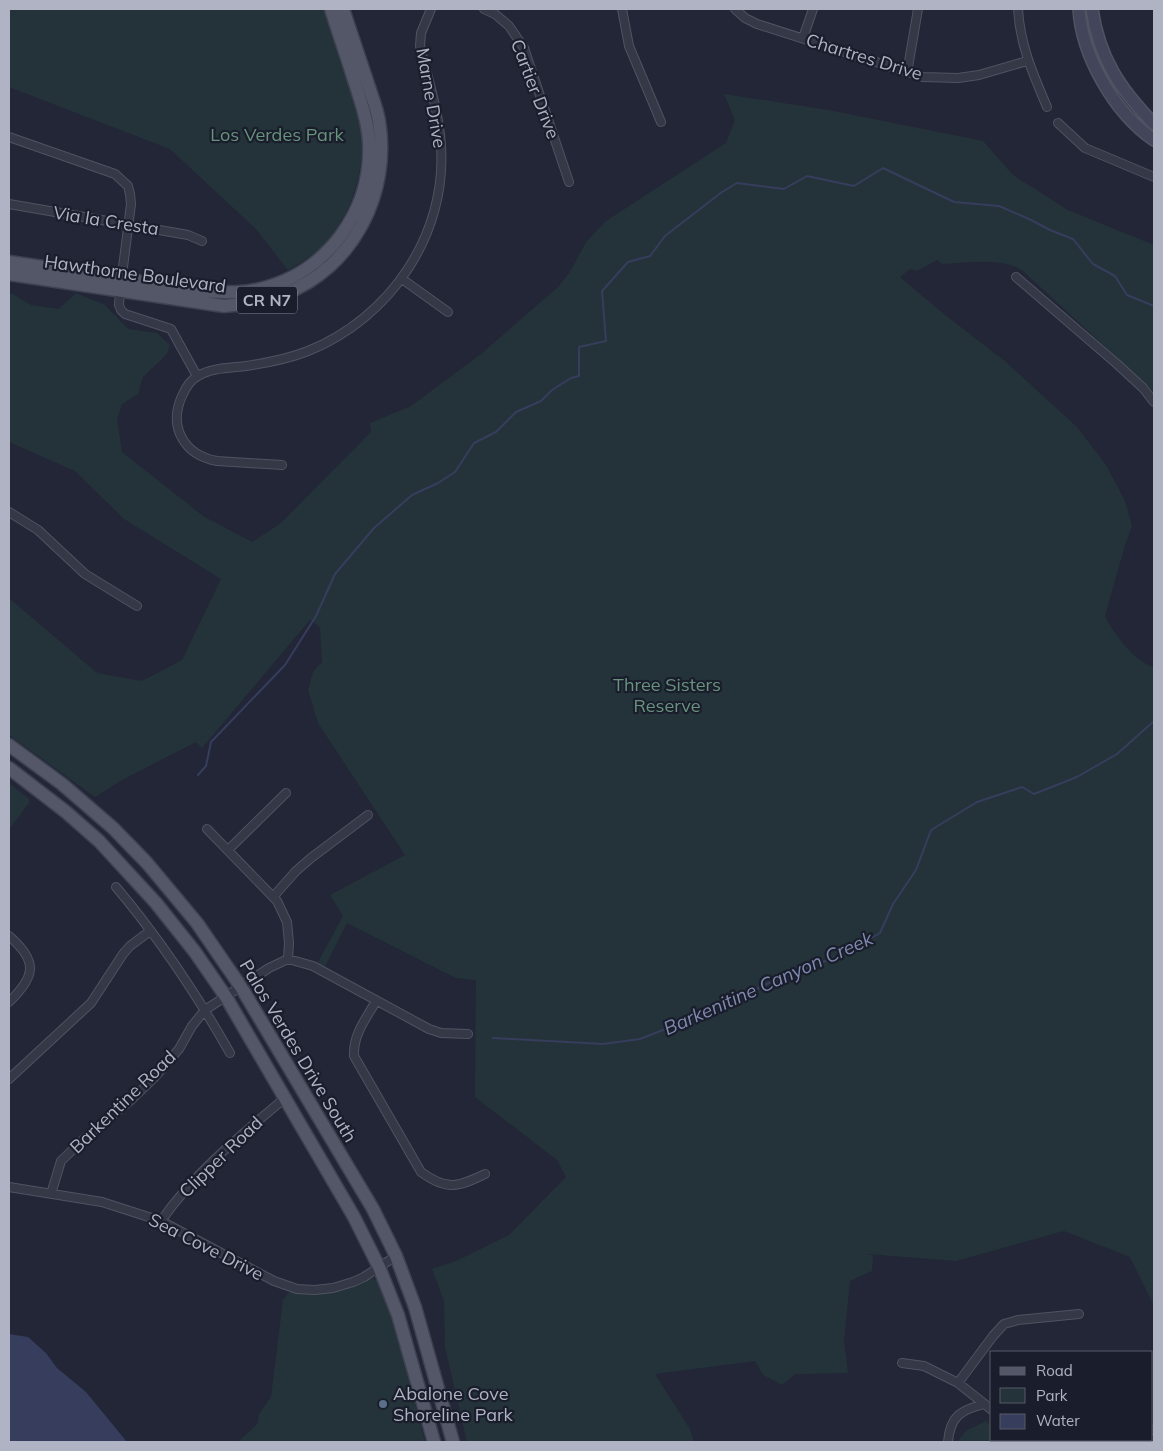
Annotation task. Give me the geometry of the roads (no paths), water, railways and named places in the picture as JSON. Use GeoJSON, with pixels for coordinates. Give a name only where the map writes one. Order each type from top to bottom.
{"type":"FeatureCollection","features":[{"type":"Feature","properties":{"kind":"main road","name":"Hawthorne Boulevard"},"geometry":{"type":"LineString","coordinates":[[9,274],[234,293],[260,290],[288,280],[322,256],[348,226],[358,207],[365,186],[369,144],[361,102],[330,9]]}},
{"type":"Feature","properties":{"kind":"main road","name":"Hawthorne Boulevard"},"geometry":{"type":"LineString","coordinates":[[9,262],[224,306],[257,302],[285,294],[311,280],[335,262],[352,242],[367,217],[375,193],[380,165],[379,121],[343,9]]}},
{"type":"Feature","properties":{"kind":"main road"},"geometry":{"type":"LineString","coordinates":[[1079,9],[1083,34],[1100,76],[1112,97],[1130,118],[1154,140]]}},
{"type":"Feature","properties":{"kind":"main road"},"geometry":{"type":"LineString","coordinates":[[1092,9],[1102,52],[1110,67],[1122,88],[1154,124]]}},
{"type":"Feature","properties":{"kind":"main road"},"geometry":{"type":"LineString","coordinates":[[368,159],[372,160],[375,165],[370,196],[372,203]]}},
{"type":"Feature","properties":{"kind":"main road","name":"Palos Verdes Drive South"},"geometry":{"type":"LineString","coordinates":[[9,746],[34,762],[94,811],[154,871],[197,923],[241,987],[373,1209],[396,1256],[415,1307],[453,1442]]}},
{"type":"Feature","properties":{"kind":"main road","name":"Palos Verdes Drive South"},"geometry":{"type":"LineString","coordinates":[[9,768],[66,812],[129,873],[195,952],[226,997],[354,1217],[379,1267],[398,1315],[434,1442]]}},
{"type":"Feature","properties":{"kind":"main road"},"geometry":{"type":"LineString","coordinates":[[44,795],[49,790],[58,787],[94,811]]}},
{"type":"Feature","properties":{"kind":"street","name":"Marne Drive"},"geometry":{"type":"LineString","coordinates":[[197,376],[210,371],[260,364],[308,351],[340,334],[368,314],[402,279],[416,257],[427,233],[433,215],[442,166],[438,122],[420,46],[421,33],[431,9]]}},
{"type":"Feature","properties":{"kind":"street","name":"Cartier Drive"},"geometry":{"type":"LineString","coordinates":[[484,9],[495,14],[509,26],[524,48],[568,182]]}},
{"type":"Feature","properties":{"kind":"street"},"geometry":{"type":"LineString","coordinates":[[622,9],[630,46],[661,122]]}},
{"type":"Feature","properties":{"kind":"street","name":"Chartres Drive"},"geometry":{"type":"LineString","coordinates":[[735,9],[745,18],[757,24],[907,73],[935,78],[958,78],[979,75],[1027,62]]}},
{"type":"Feature","properties":{"kind":"street"},"geometry":{"type":"LineString","coordinates":[[803,38],[814,9]]}},
{"type":"Feature","properties":{"kind":"street"},"geometry":{"type":"LineString","coordinates":[[907,73],[918,9]]}},
{"type":"Feature","properties":{"kind":"street"},"geometry":{"type":"LineString","coordinates":[[1018,9],[1019,25],[1027,62],[1047,107]]}},
{"type":"Feature","properties":{"kind":"street"},"geometry":{"type":"LineString","coordinates":[[1058,123],[1085,148],[1154,177]]}},
{"type":"Feature","properties":{"kind":"street"},"geometry":{"type":"LineString","coordinates":[[9,137],[115,174],[128,186],[131,204],[120,284],[119,306],[125,314],[171,329],[197,376],[184,392],[176,416],[177,427],[187,446],[207,459],[282,465]]}},
{"type":"Feature","properties":{"kind":"street","name":"Via la Cresta"},"geometry":{"type":"LineString","coordinates":[[9,204],[188,235],[202,241]]}},
{"type":"Feature","properties":{"kind":"street"},"geometry":{"type":"LineString","coordinates":[[1016,277],[1103,351],[1143,388],[1154,402]]}},
{"type":"Feature","properties":{"kind":"street"},"geometry":{"type":"LineString","coordinates":[[402,279],[448,312]]}},
{"type":"Feature","properties":{"kind":"street"},"geometry":{"type":"LineString","coordinates":[[9,512],[38,530],[85,574],[137,606]]}},
{"type":"Feature","properties":{"kind":"street"},"geometry":{"type":"LineString","coordinates":[[228,850],[286,793]]}},
{"type":"Feature","properties":{"kind":"street"},"geometry":{"type":"LineString","coordinates":[[273,896],[311,858],[368,815]]}},
{"type":"Feature","properties":{"kind":"street"},"geometry":{"type":"LineString","coordinates":[[207,829],[277,901],[287,922],[288,959],[313,966],[435,1031],[468,1034]]}},
{"type":"Feature","properties":{"kind":"street"},"geometry":{"type":"LineString","coordinates":[[116,887],[150,931],[205,1010],[230,1053]]}},
{"type":"Feature","properties":{"kind":"street"},"geometry":{"type":"LineString","coordinates":[[9,1079],[91,1004],[123,954],[130,946],[150,931]]}},
{"type":"Feature","properties":{"kind":"street"},"geometry":{"type":"LineString","coordinates":[[9,936],[26,954],[30,970],[28,980],[9,1002]]}},
{"type":"Feature","properties":{"kind":"street","name":"Barkentine Road"},"geometry":{"type":"LineString","coordinates":[[51,1194],[61,1161],[154,1078],[179,1049],[192,1026],[205,1010],[269,968],[288,959]]}},
{"type":"Feature","properties":{"kind":"street"},"geometry":{"type":"LineString","coordinates":[[376,1001],[358,1032],[354,1046],[354,1056],[420,1172],[431,1180],[448,1185],[462,1185],[485,1174]]}},
{"type":"Feature","properties":{"kind":"street","name":"Clipper Road"},"geometry":{"type":"LineString","coordinates":[[161,1221],[174,1202],[193,1182],[240,1136],[285,1098]]}},
{"type":"Feature","properties":{"kind":"street","name":"Sea Cove Drive"},"geometry":{"type":"LineString","coordinates":[[9,1187],[102,1202],[161,1221],[274,1281],[297,1289],[333,1288],[353,1282],[396,1256]]}},
{"type":"Feature","properties":{"kind":"street"},"geometry":{"type":"LineString","coordinates":[[958,1383],[1004,1324],[1018,1320],[1079,1314]]}},
{"type":"Feature","properties":{"kind":"street"},"geometry":{"type":"LineString","coordinates":[[902,1363],[924,1366],[958,1383],[990,1408]]}},
{"type":"Feature","properties":{"kind":"street"},"geometry":{"type":"LineString","coordinates":[[948,1442],[951,1427],[959,1414],[967,1409],[984,1404]]}},
{"type":"Feature","properties":{"kind":"water"},"geometry":{"type":"Polygon","coordinates":[[[9,1334],[28,1337],[46,1353],[57,1368],[86,1392],[127,1442],[9,1442],[9,1334]]]}},
{"type":"Feature","properties":{"kind":"waterway"},"geometry":{"type":"LineString","coordinates":[[198,775],[206,766],[211,742],[285,665],[316,616],[335,574],[374,528],[412,495],[438,483],[455,472],[474,443],[496,432],[516,412],[541,401],[552,390],[571,378],[579,376],[579,347],[606,341],[602,291],[628,262],[650,256],[665,236],[722,192],[737,183],[784,189],[807,176],[854,186],[883,168],[954,202],[999,206],[1073,239],[1093,264],[1115,276],[1127,295],[1154,306]]}},
{"type":"Feature","properties":{"kind":"waterway","name":"Barkenitine Canyon Creek"},"geometry":{"type":"LineString","coordinates":[[493,1038],[603,1044],[640,1039],[699,1016],[771,982],[841,955],[880,933],[893,904],[916,870],[931,830],[977,802],[1022,787],[1034,794],[1077,777],[1117,754],[1154,721]]}},
{"type":"Feature","properties":{"kind":"place","name":"Abalone Cove Shoreline Park"},"geometry":{"type":"Point","coordinates":[383,1404]}},
{"type":"Feature","properties":{"kind":"park label","name":"Los Verdes Park"},"geometry":{"type":"Point","coordinates":[277,135]}},
{"type":"Feature","properties":{"kind":"park label","name":"Three Sisters Reserve"},"geometry":{"type":"Point","coordinates":[667,695]}}]}
